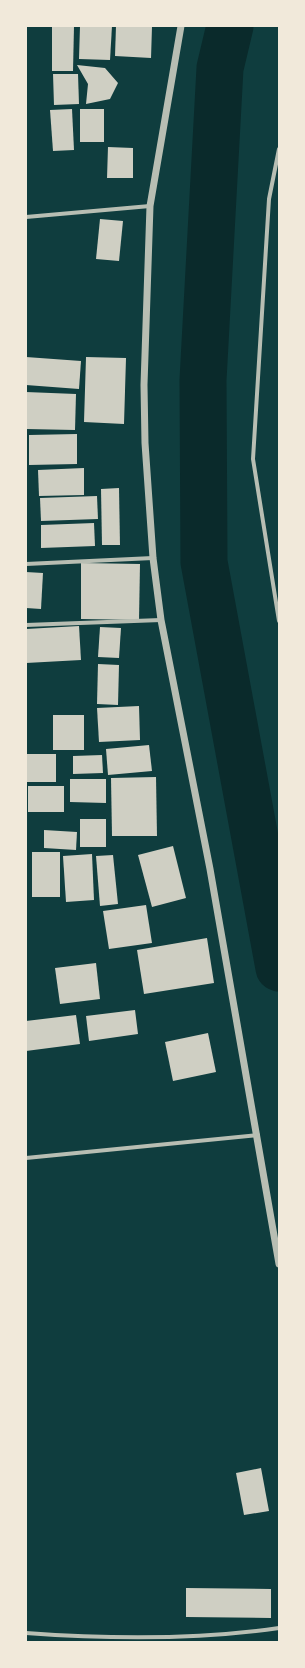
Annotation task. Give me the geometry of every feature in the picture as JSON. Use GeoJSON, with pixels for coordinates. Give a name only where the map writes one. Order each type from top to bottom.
{"type":"FeatureCollection","features":[{"type":"Feature","properties":{"kind":"street"},"geometry":{"type":"LineString","coordinates":[[181,26],[150,206],[144,385],[145,443],[153,558],[161,620],[210,869],[258,1135],[279,1264]]}},
{"type":"Feature","properties":{"kind":"street"},"geometry":{"type":"LineString","coordinates":[[279,149],[269,198],[253,460],[279,621]]}},
{"type":"Feature","properties":{"kind":"street"},"geometry":{"type":"LineString","coordinates":[[26,217],[150,206]]}},
{"type":"Feature","properties":{"kind":"street"},"geometry":{"type":"LineString","coordinates":[[26,564],[153,558]]}},
{"type":"Feature","properties":{"kind":"street"},"geometry":{"type":"LineString","coordinates":[[26,625],[161,620]]}},
{"type":"Feature","properties":{"kind":"street"},"geometry":{"type":"LineString","coordinates":[[26,1158],[258,1135]]}},
{"type":"Feature","properties":{"kind":"street"},"geometry":{"type":"LineString","coordinates":[[26,1633],[70,1636],[199,1636],[240,1634],[279,1628]]}},
{"type":"Feature","properties":{"kind":"building"},"geometry":{"type":"Polygon","coordinates":[[[52,26],[74,26],[73,71],[52,71],[52,26]]]}},
{"type":"Feature","properties":{"kind":"building"},"geometry":{"type":"Polygon","coordinates":[[[80,26],[112,26],[110,60],[79,59],[80,26]]]}},
{"type":"Feature","properties":{"kind":"building"},"geometry":{"type":"Polygon","coordinates":[[[116,26],[152,26],[151,58],[115,56],[116,26]]]}},
{"type":"Feature","properties":{"kind":"building"},"geometry":{"type":"Polygon","coordinates":[[[77,65],[105,68],[118,83],[110,99],[86,104],[88,84],[77,65]]]}},
{"type":"Feature","properties":{"kind":"building"},"geometry":{"type":"Polygon","coordinates":[[[53,74],[78,74],[79,104],[54,105],[53,74]]]}},
{"type":"Feature","properties":{"kind":"building"},"geometry":{"type":"Polygon","coordinates":[[[72,109],[74,150],[53,151],[50,110],[72,109]]]}},
{"type":"Feature","properties":{"kind":"building"},"geometry":{"type":"Polygon","coordinates":[[[80,109],[104,109],[104,142],[80,142],[80,109]]]}},
{"type":"Feature","properties":{"kind":"building"},"geometry":{"type":"Polygon","coordinates":[[[108,147],[133,148],[133,178],[107,178],[108,147]]]}},
{"type":"Feature","properties":{"kind":"building"},"geometry":{"type":"Polygon","coordinates":[[[100,219],[123,221],[119,261],[96,259],[100,219]]]}},
{"type":"Feature","properties":{"kind":"building"},"geometry":{"type":"Polygon","coordinates":[[[26,357],[81,361],[79,389],[26,385],[26,357]]]}},
{"type":"Feature","properties":{"kind":"building"},"geometry":{"type":"Polygon","coordinates":[[[86,357],[126,358],[124,424],[84,422],[86,357]]]}},
{"type":"Feature","properties":{"kind":"building"},"geometry":{"type":"Polygon","coordinates":[[[26,392],[76,394],[75,430],[26,429],[26,392]]]}},
{"type":"Feature","properties":{"kind":"building"},"geometry":{"type":"Polygon","coordinates":[[[77,434],[77,464],[29,465],[29,435],[77,434]]]}},
{"type":"Feature","properties":{"kind":"building"},"geometry":{"type":"Polygon","coordinates":[[[84,468],[84,495],[39,496],[38,470],[84,468]]]}},
{"type":"Feature","properties":{"kind":"building"},"geometry":{"type":"Polygon","coordinates":[[[119,488],[120,545],[102,545],[101,489],[119,488]]]}},
{"type":"Feature","properties":{"kind":"building"},"geometry":{"type":"Polygon","coordinates":[[[97,496],[98,519],[41,521],[40,498],[97,496]]]}},
{"type":"Feature","properties":{"kind":"building"},"geometry":{"type":"Polygon","coordinates":[[[94,523],[95,546],[41,548],[41,525],[94,523]]]}},
{"type":"Feature","properties":{"kind":"building"},"geometry":{"type":"Polygon","coordinates":[[[81,563],[140,564],[139,620],[81,619],[81,563]]]}},
{"type":"Feature","properties":{"kind":"building"},"geometry":{"type":"Polygon","coordinates":[[[26,572],[43,573],[41,609],[26,608],[26,572]]]}},
{"type":"Feature","properties":{"kind":"building"},"geometry":{"type":"Polygon","coordinates":[[[79,626],[81,660],[26,663],[26,629],[79,626]]]}},
{"type":"Feature","properties":{"kind":"building"},"geometry":{"type":"Polygon","coordinates":[[[100,627],[121,628],[119,658],[98,657],[100,627]]]}},
{"type":"Feature","properties":{"kind":"building"},"geometry":{"type":"Polygon","coordinates":[[[98,664],[119,665],[118,705],[97,704],[98,664]]]}},
{"type":"Feature","properties":{"kind":"building"},"geometry":{"type":"Polygon","coordinates":[[[139,706],[140,740],[99,742],[97,708],[139,706]]]}},
{"type":"Feature","properties":{"kind":"building"},"geometry":{"type":"Polygon","coordinates":[[[53,715],[84,715],[84,750],[53,750],[53,715]]]}},
{"type":"Feature","properties":{"kind":"building"},"geometry":{"type":"Polygon","coordinates":[[[149,745],[152,771],[108,775],[106,749],[149,745]]]}},
{"type":"Feature","properties":{"kind":"building"},"geometry":{"type":"Polygon","coordinates":[[[26,754],[56,754],[56,782],[26,782],[26,754]]]}},
{"type":"Feature","properties":{"kind":"building"},"geometry":{"type":"Polygon","coordinates":[[[102,755],[103,773],[73,774],[73,756],[102,755]]]}},
{"type":"Feature","properties":{"kind":"building"},"geometry":{"type":"Polygon","coordinates":[[[156,777],[157,836],[112,836],[111,778],[156,777]]]}},
{"type":"Feature","properties":{"kind":"building"},"geometry":{"type":"Polygon","coordinates":[[[70,779],[106,779],[106,803],[70,802],[70,779]]]}},
{"type":"Feature","properties":{"kind":"building"},"geometry":{"type":"Polygon","coordinates":[[[28,786],[64,786],[64,812],[28,812],[28,786]]]}},
{"type":"Feature","properties":{"kind":"building"},"geometry":{"type":"Polygon","coordinates":[[[80,819],[106,819],[106,847],[80,847],[80,819]]]}},
{"type":"Feature","properties":{"kind":"building"},"geometry":{"type":"Polygon","coordinates":[[[44,830],[77,832],[76,850],[44,848],[44,830]]]}},
{"type":"Feature","properties":{"kind":"building"},"geometry":{"type":"Polygon","coordinates":[[[173,846],[186,898],[152,907],[138,855],[173,846]]]}},
{"type":"Feature","properties":{"kind":"building"},"geometry":{"type":"Polygon","coordinates":[[[32,852],[60,852],[60,897],[32,897],[32,852]]]}},
{"type":"Feature","properties":{"kind":"building"},"geometry":{"type":"Polygon","coordinates":[[[92,854],[94,900],[66,902],[63,856],[92,854]]]}},
{"type":"Feature","properties":{"kind":"building"},"geometry":{"type":"Polygon","coordinates":[[[113,855],[118,904],[100,906],[96,856],[113,855]]]}},
{"type":"Feature","properties":{"kind":"building"},"geometry":{"type":"Polygon","coordinates":[[[146,905],[152,943],[109,949],[103,911],[146,905]]]}},
{"type":"Feature","properties":{"kind":"building"},"geometry":{"type":"Polygon","coordinates":[[[207,938],[214,983],[144,994],[137,950],[207,938]]]}},
{"type":"Feature","properties":{"kind":"building"},"geometry":{"type":"Polygon","coordinates":[[[96,963],[100,999],[60,1004],[55,968],[96,963]]]}},
{"type":"Feature","properties":{"kind":"building"},"geometry":{"type":"Polygon","coordinates":[[[135,1010],[138,1034],[89,1041],[86,1016],[135,1010]]]}},
{"type":"Feature","properties":{"kind":"building"},"geometry":{"type":"Polygon","coordinates":[[[76,1015],[80,1044],[26,1051],[26,1021],[76,1015]]]}},
{"type":"Feature","properties":{"kind":"building"},"geometry":{"type":"Polygon","coordinates":[[[208,1033],[216,1072],[173,1081],[165,1042],[208,1033]]]}},
{"type":"Feature","properties":{"kind":"building"},"geometry":{"type":"Polygon","coordinates":[[[261,1468],[269,1511],[244,1515],[236,1473],[261,1468]]]}},
{"type":"Feature","properties":{"kind":"building"},"geometry":{"type":"Polygon","coordinates":[[[186,1588],[271,1589],[271,1618],[186,1617],[186,1588]]]}},
{"type":"Feature","properties":{"kind":"waterway"},"geometry":{"type":"LineString","coordinates":[[230,26],[220,68],[203,380],[204,562],[279,968]]}}]}
